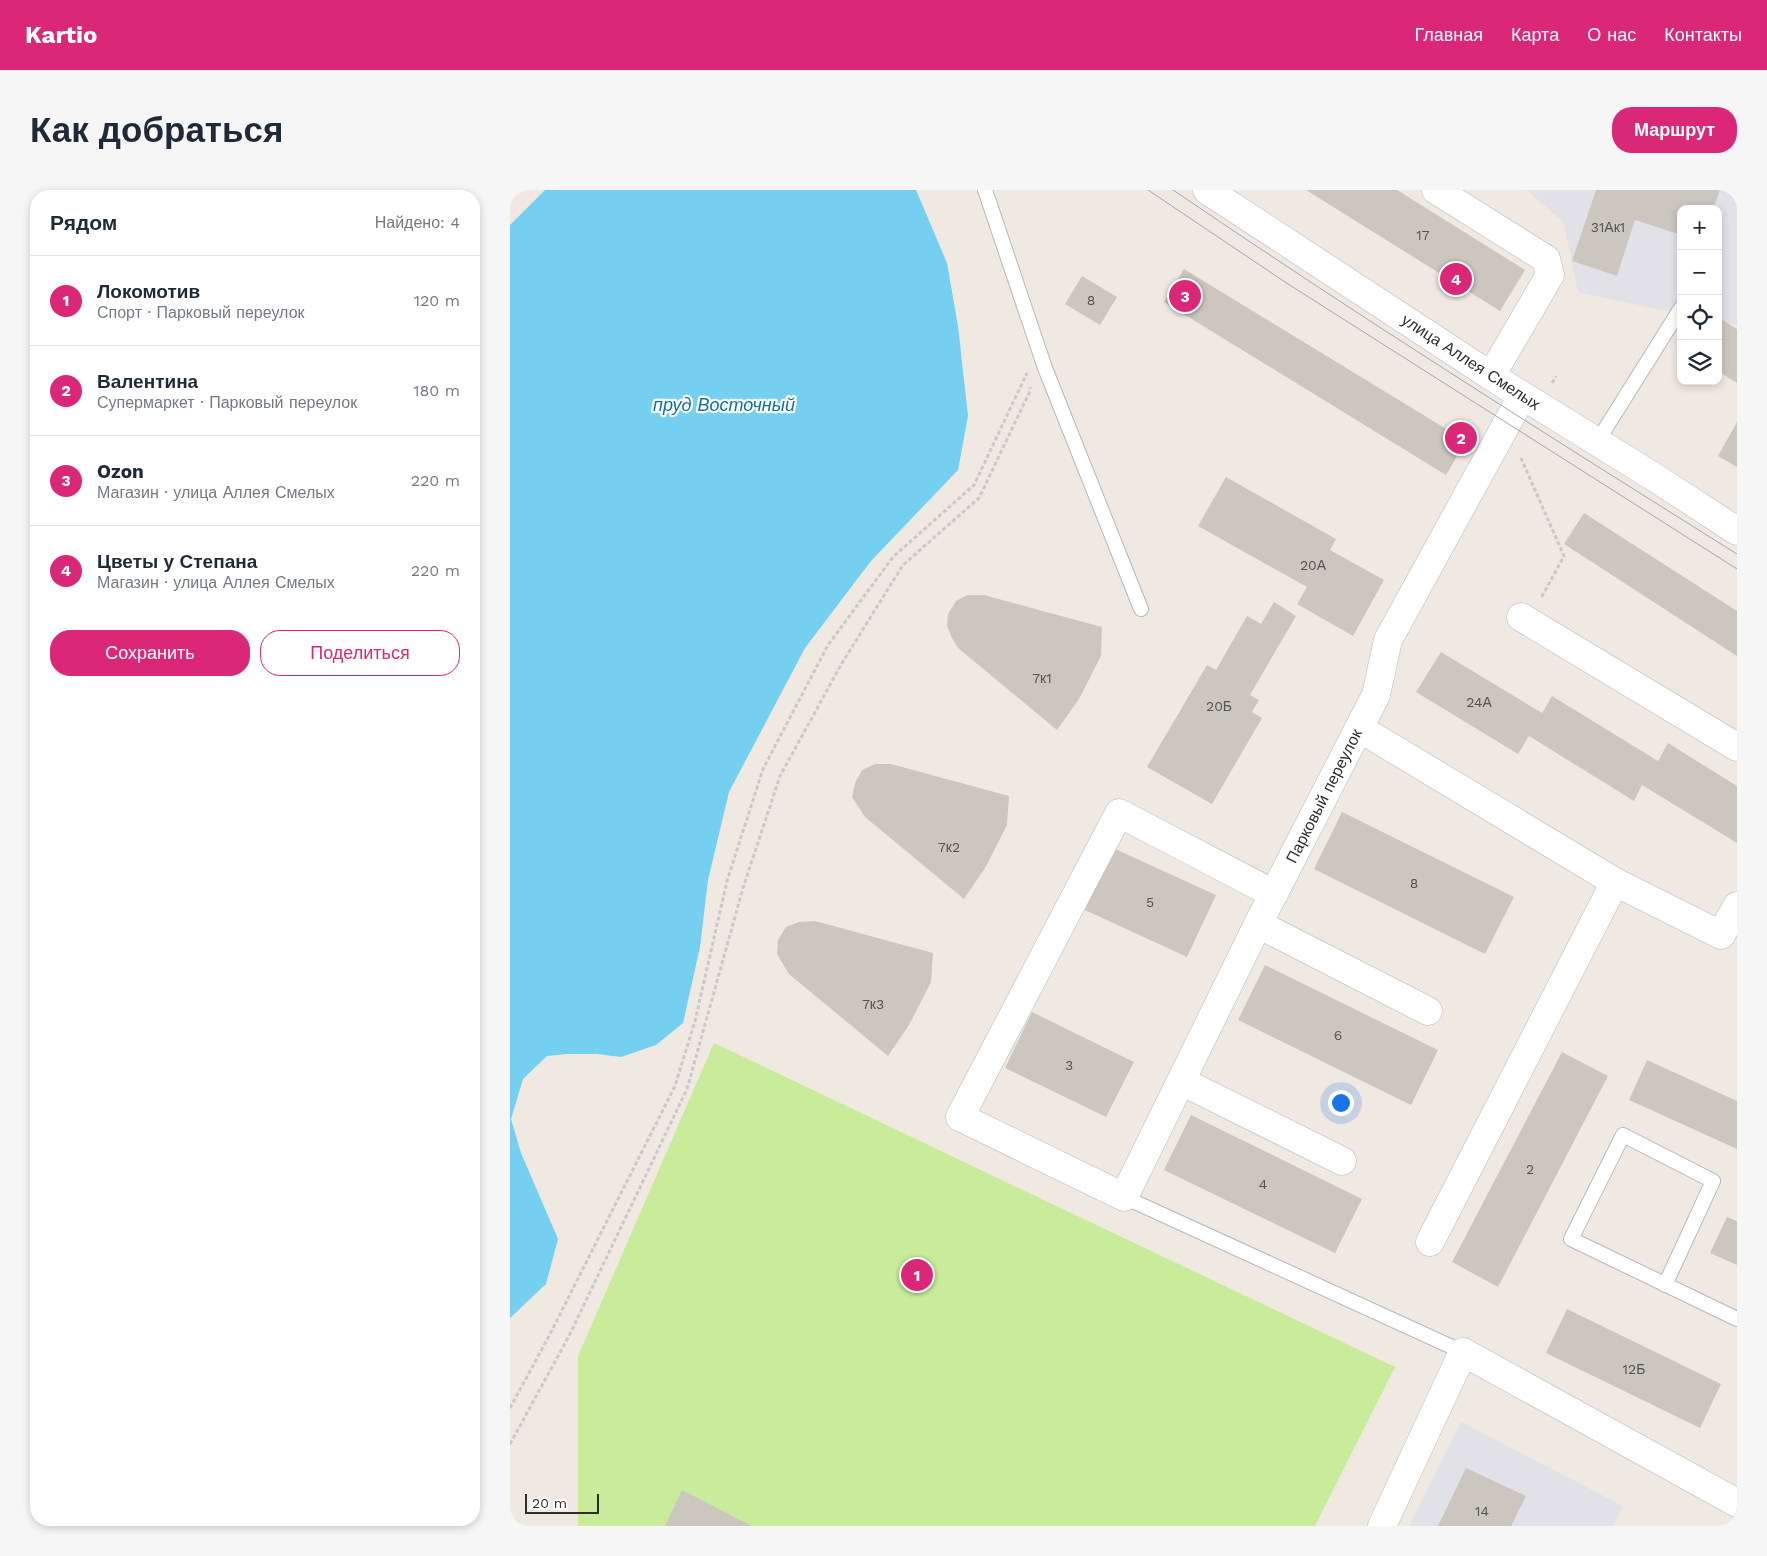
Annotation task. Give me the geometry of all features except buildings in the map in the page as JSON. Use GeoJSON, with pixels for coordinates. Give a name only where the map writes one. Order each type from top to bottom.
{"type":"FeatureCollection","features":[{"type":"Feature","properties":{"kind":"street"},"geometry":{"type":"LineString","coordinates":[[1436,190],[1546,259],[1550,275],[1491,376]]}},
{"type":"Feature","properties":{"kind":"street","name":"улица Аллея Смелых"},"geometry":{"type":"LineString","coordinates":[[1221,194],[1491,376],[1737,531]]}},
{"type":"Feature","properties":{"kind":"street","name":"Парковый переулок"},"geometry":{"type":"LineString","coordinates":[[1124,1197],[1258,924],[1376,695],[1388,640],[1522,396]]}},
{"type":"Feature","properties":{"kind":"street"},"geometry":{"type":"LineString","coordinates":[[1525,620],[1737,747]]}},
{"type":"Feature","properties":{"kind":"street"},"geometry":{"type":"LineString","coordinates":[[1359,728],[1615,882],[1722,935],[1737,906]]}},
{"type":"Feature","properties":{"kind":"street"},"geometry":{"type":"LineString","coordinates":[[1124,1197],[960,1117],[1120,813],[1274,894]]}},
{"type":"Feature","properties":{"kind":"street"},"geometry":{"type":"LineString","coordinates":[[1430,1242],[1615,882]]}},
{"type":"Feature","properties":{"kind":"street"},"geometry":{"type":"LineString","coordinates":[[1258,924],[1428,1011]]}},
{"type":"Feature","properties":{"kind":"street"},"geometry":{"type":"LineString","coordinates":[[1181,1080],[1342,1161]]}},
{"type":"Feature","properties":{"kind":"street"},"geometry":{"type":"LineString","coordinates":[[1382,1526],[1463,1352],[1737,1504]]}},
{"type":"Feature","properties":{"kind":"lane"},"geometry":{"type":"LineString","coordinates":[[985,190],[1045,368],[1141,609]]}},
{"type":"Feature","properties":{"kind":"lane"},"geometry":{"type":"LineString","coordinates":[[1597,442],[1677,314]]}},
{"type":"Feature","properties":{"kind":"lane"},"geometry":{"type":"LineString","coordinates":[[1665,1285],[1713,1181],[1623,1135],[1571,1239],[1665,1285],[1737,1319]]}},
{"type":"Feature","properties":{"kind":"lane"},"geometry":{"type":"LineString","coordinates":[[1124,1197],[1463,1352]]}},
{"type":"Feature","properties":{"kind":"path"},"geometry":{"type":"LineString","coordinates":[[510,1408],[549,1336],[675,1086],[695,1021],[727,882],[764,769],[828,645],[893,557],[974,485],[1029,368],[1030,376]]}},
{"type":"Feature","properties":{"kind":"path"},"geometry":{"type":"LineString","coordinates":[[510,1444],[569,1336],[687,1088],[743,888],[780,776],[842,663],[903,566],[979,498],[1030,391],[1030,384]]}},
{"type":"Feature","properties":{"kind":"path"},"geometry":{"type":"LineString","coordinates":[[1521,458],[1564,556],[1525,620]]}},
{"type":"Feature","properties":{"kind":"shaded area"},"geometry":{"type":"Polygon","coordinates":[[[1527,190],[1737,190],[1737,325],[1722,322],[1722,205],[1677,205],[1677,313],[1578,292],[1564,223],[1527,190]]]}},
{"type":"Feature","properties":{"kind":"shaded area"},"geometry":{"type":"Polygon","coordinates":[[[1461,1422],[1623,1506],[1613,1526],[1409,1526],[1461,1422]]]}},
{"type":"Feature","properties":{"kind":"green space"},"geometry":{"type":"Polygon","coordinates":[[[714,1043],[1395,1367],[1315,1526],[578,1526],[578,1356],[714,1043]]]}},
{"type":"Feature","properties":{"kind":"water","name":"пруд Восточный"},"geometry":{"type":"Polygon","coordinates":[[[545,190],[916,190],[947,263],[958,326],[968,416],[958,470],[871,561],[805,648],[729,792],[708,880],[700,947],[683,1023],[656,1045],[621,1057],[597,1054],[547,1056],[523,1079],[511,1119],[521,1153],[558,1239],[546,1284],[510,1318],[510,225],[545,190]]]}},
{"type":"Feature","properties":{"kind":"tram line"},"geometry":{"type":"LineString","coordinates":[[1148,190],[1288,284],[1737,569]]}},
{"type":"Feature","properties":{"kind":"tram line"},"geometry":{"type":"LineString","coordinates":[[1173,190],[1383,329],[1737,554]]}},
{"type":"Feature","properties":{"kind":"place","name":"Цветы у Степана"},"geometry":{"type":"Point","coordinates":[1456,279]}},
{"type":"Feature","properties":{"kind":"place","name":"Ozon"},"geometry":{"type":"Point","coordinates":[1185,296]}},
{"type":"Feature","properties":{"kind":"place","name":"Валентина"},"geometry":{"type":"Point","coordinates":[1461,438]}},
{"type":"Feature","properties":{"kind":"place","name":"Локомотив"},"geometry":{"type":"Point","coordinates":[917,1275]}}]}
